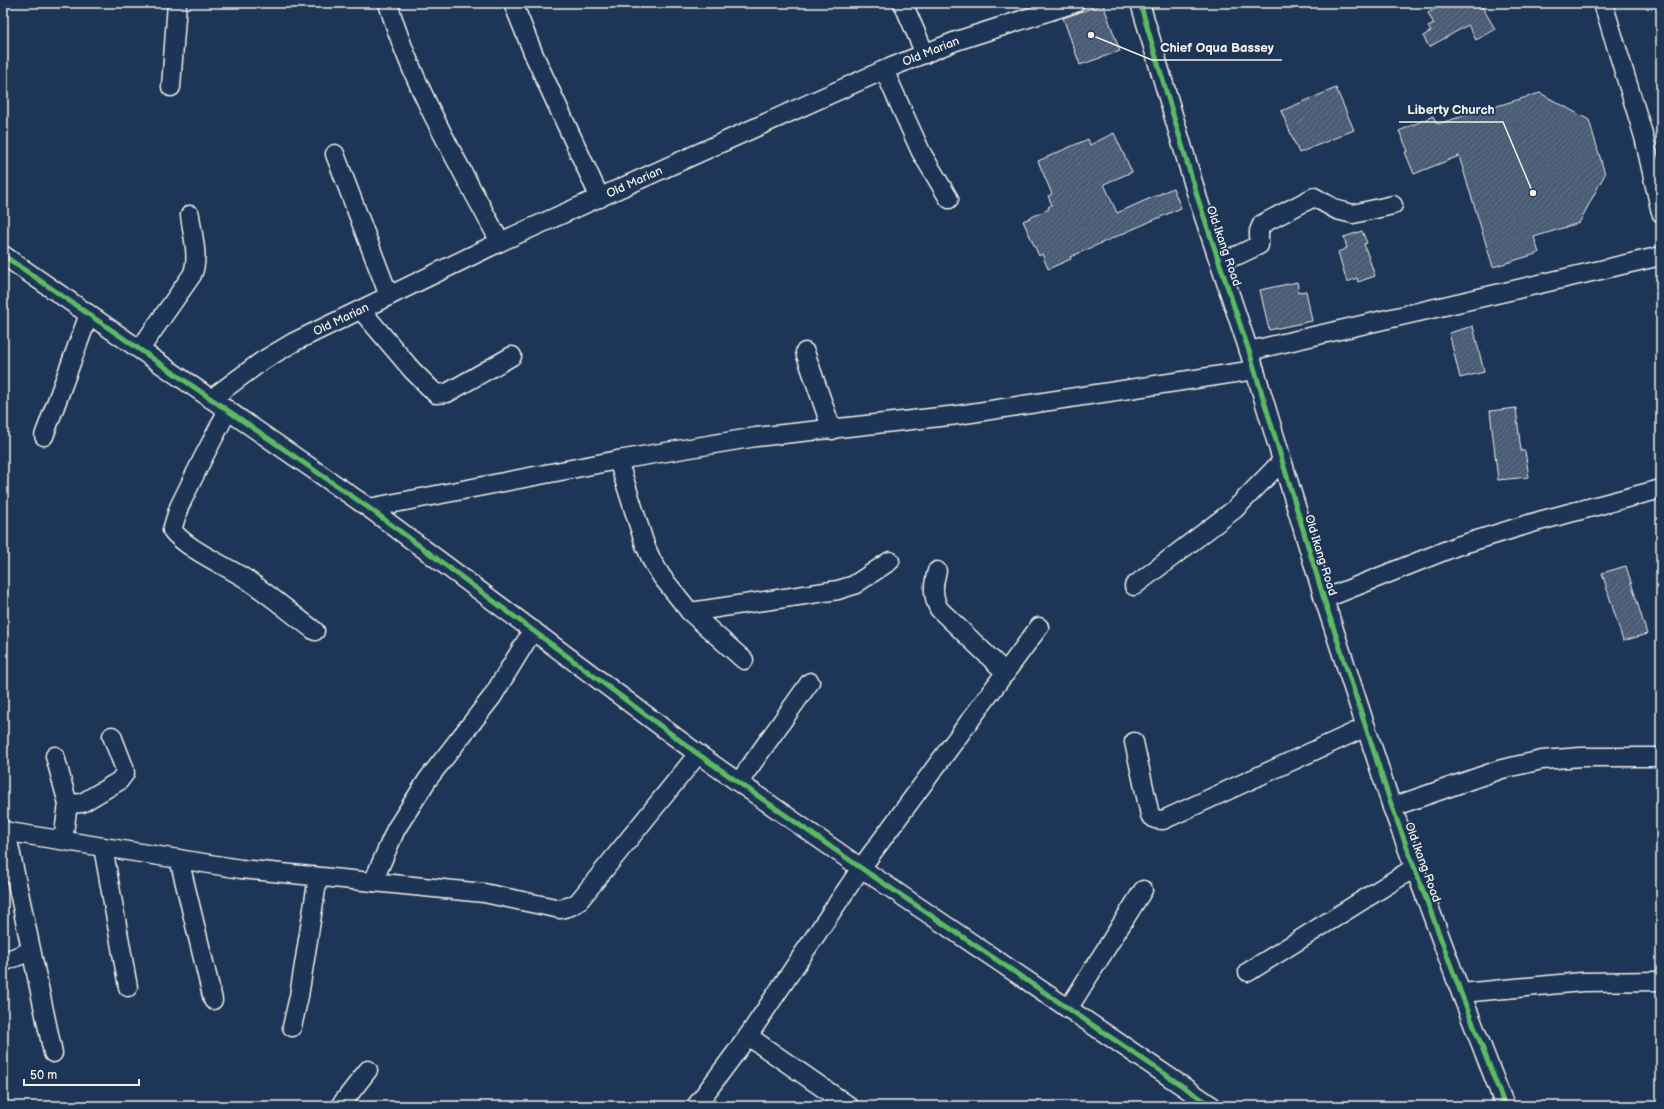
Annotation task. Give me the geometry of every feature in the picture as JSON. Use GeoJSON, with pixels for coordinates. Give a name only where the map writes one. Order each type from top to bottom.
{"type":"FeatureCollection","features":[{"type":"Feature","properties":{"kind":"street"},"geometry":{"type":"LineString","coordinates":[[171,87],[171,67],[177,3]]}},
{"type":"Feature","properties":{"kind":"street"},"geometry":{"type":"LineString","coordinates":[[388,3],[416,80],[500,242]]}},
{"type":"Feature","properties":{"kind":"street"},"geometry":{"type":"LineString","coordinates":[[513,3],[534,55],[600,198]]}},
{"type":"Feature","properties":{"kind":"street"},"geometry":{"type":"LineString","coordinates":[[903,3],[925,54]]}},
{"type":"Feature","properties":{"kind":"street","name":"Old Marian"},"geometry":{"type":"LineString","coordinates":[[211,399],[262,361],[294,342],[500,242],[884,70],[956,41],[1075,3]]}},
{"type":"Feature","properties":{"kind":"street","name":"Old Ikang Road"},"geometry":{"type":"LineString","coordinates":[[1140,3],[1198,199],[1249,351],[1324,599],[1392,807],[1461,993],[1505,1106]]}},
{"type":"Feature","properties":{"kind":"street"},"geometry":{"type":"LineString","coordinates":[[1603,3],[1644,137],[1661,213]]}},
{"type":"Feature","properties":{"kind":"street"},"geometry":{"type":"LineString","coordinates":[[884,70],[922,152],[949,199]]}},
{"type":"Feature","properties":{"kind":"street"},"geometry":{"type":"LineString","coordinates":[[335,154],[389,296]]}},
{"type":"Feature","properties":{"kind":"street"},"geometry":{"type":"LineString","coordinates":[[1219,261],[1238,255],[1259,244],[1258,231],[1262,224],[1314,196],[1337,210],[1353,214],[1393,205]]}},
{"type":"Feature","properties":{"kind":"street"},"geometry":{"type":"LineString","coordinates":[[140,349],[195,269],[196,259],[190,215]]}},
{"type":"Feature","properties":{"kind":"street"},"geometry":{"type":"LineString","coordinates":[[3,255],[369,508],[698,754],[861,868],[1212,1106]]}},
{"type":"Feature","properties":{"kind":"street"},"geometry":{"type":"LineString","coordinates":[[1249,351],[1661,256]]}},
{"type":"Feature","properties":{"kind":"street"},"geometry":{"type":"LineString","coordinates":[[360,310],[412,370],[436,394],[447,392],[512,356]]}},
{"type":"Feature","properties":{"kind":"street"},"geometry":{"type":"LineString","coordinates":[[44,436],[89,314]]}},
{"type":"Feature","properties":{"kind":"street"},"geometry":{"type":"LineString","coordinates":[[805,352],[832,430]]}},
{"type":"Feature","properties":{"kind":"street"},"geometry":{"type":"LineString","coordinates":[[369,508],[618,460],[756,437],[832,430],[958,415],[1255,370]]}},
{"type":"Feature","properties":{"kind":"street"},"geometry":{"type":"LineString","coordinates":[[228,410],[179,507],[172,530],[175,535],[191,546],[247,580],[315,631]]}},
{"type":"Feature","properties":{"kind":"street"},"geometry":{"type":"LineString","coordinates":[[618,460],[645,545],[652,561],[662,577],[690,612],[744,660]]}},
{"type":"Feature","properties":{"kind":"street"},"geometry":{"type":"LineString","coordinates":[[1134,586],[1235,509],[1282,461]]}},
{"type":"Feature","properties":{"kind":"street"},"geometry":{"type":"LineString","coordinates":[[1324,599],[1457,546],[1539,521],[1661,489]]}},
{"type":"Feature","properties":{"kind":"street"},"geometry":{"type":"LineString","coordinates":[[690,612],[838,590],[854,585],[890,561]]}},
{"type":"Feature","properties":{"kind":"street"},"geometry":{"type":"LineString","coordinates":[[937,571],[933,585],[934,599],[939,609],[1006,673]]}},
{"type":"Feature","properties":{"kind":"street"},"geometry":{"type":"LineString","coordinates":[[696,1106],[748,1036],[861,868],[1006,673],[1039,626]]}},
{"type":"Feature","properties":{"kind":"street"},"geometry":{"type":"LineString","coordinates":[[373,882],[396,829],[428,780],[492,697],[533,630]]}},
{"type":"Feature","properties":{"kind":"street"},"geometry":{"type":"LineString","coordinates":[[739,782],[810,682]]}},
{"type":"Feature","properties":{"kind":"street"},"geometry":{"type":"LineString","coordinates":[[1134,742],[1150,815],[1155,819],[1162,820],[1366,727]]}},
{"type":"Feature","properties":{"kind":"street"},"geometry":{"type":"LineString","coordinates":[[68,804],[82,803],[119,781],[125,773],[112,736]]}},
{"type":"Feature","properties":{"kind":"street"},"geometry":{"type":"LineString","coordinates":[[53,1054],[4,831],[241,869],[484,893],[560,909],[578,902],[698,754]]}},
{"type":"Feature","properties":{"kind":"street"},"geometry":{"type":"LineString","coordinates":[[55,756],[68,804],[63,840]]}},
{"type":"Feature","properties":{"kind":"street"},"geometry":{"type":"LineString","coordinates":[[1392,807],[1502,769],[1542,760],[1581,757],[1661,757]]}},
{"type":"Feature","properties":{"kind":"street"},"geometry":{"type":"LineString","coordinates":[[103,847],[128,986]]}},
{"type":"Feature","properties":{"kind":"street"},"geometry":{"type":"LineString","coordinates":[[179,859],[213,1000]]}},
{"type":"Feature","properties":{"kind":"street"},"geometry":{"type":"LineString","coordinates":[[1248,972],[1414,868]]}},
{"type":"Feature","properties":{"kind":"street"},"geometry":{"type":"LineString","coordinates":[[292,1027],[299,996],[318,877]]}},
{"type":"Feature","properties":{"kind":"street"},"geometry":{"type":"LineString","coordinates":[[1068,1009],[1143,890]]}},
{"type":"Feature","properties":{"kind":"street"},"geometry":{"type":"LineString","coordinates":[[3,962],[31,951]]}},
{"type":"Feature","properties":{"kind":"street"},"geometry":{"type":"LineString","coordinates":[[1461,993],[1582,982],[1661,981]]}},
{"type":"Feature","properties":{"kind":"street"},"geometry":{"type":"LineString","coordinates":[[748,1036],[849,1106]]}},
{"type":"Feature","properties":{"kind":"street"},"geometry":{"type":"LineString","coordinates":[[340,1106],[368,1070]]}},
{"type":"Feature","properties":{"kind":"building"},"geometry":{"type":"Polygon","coordinates":[[[1445,3],[1480,3],[1495,29],[1476,40],[1468,25],[1429,47],[1423,36],[1431,31],[1428,27],[1434,24],[1428,13],[1445,3]]]}},
{"type":"Feature","properties":{"kind":"building"},"geometry":{"type":"Polygon","coordinates":[[[1103,4],[1120,51],[1080,65],[1063,18],[1103,4]]]}},
{"type":"Feature","properties":{"kind":"building"},"geometry":{"type":"Polygon","coordinates":[[[1336,88],[1354,130],[1299,153],[1281,111],[1336,88]]]}},
{"type":"Feature","properties":{"kind":"building"},"geometry":{"type":"Polygon","coordinates":[[[1540,93],[1589,120],[1605,174],[1579,223],[1534,237],[1539,253],[1493,267],[1459,156],[1414,174],[1405,152],[1408,151],[1399,131],[1433,116],[1437,124],[1540,93]]]}},
{"type":"Feature","properties":{"kind":"building"},"geometry":{"type":"Polygon","coordinates":[[[1114,133],[1132,172],[1104,184],[1117,213],[1173,188],[1181,208],[1070,257],[1071,259],[1048,269],[1042,254],[1039,256],[1023,221],[1049,209],[1048,207],[1052,205],[1048,196],[1052,194],[1038,161],[1088,139],[1090,145],[1114,133]]]}},
{"type":"Feature","properties":{"kind":"building"},"geometry":{"type":"Polygon","coordinates":[[[1362,231],[1367,243],[1364,244],[1375,276],[1358,282],[1357,278],[1347,282],[1338,252],[1347,248],[1344,237],[1362,231]]]}},
{"type":"Feature","properties":{"kind":"building"},"geometry":{"type":"Polygon","coordinates":[[[1297,282],[1299,292],[1306,291],[1312,321],[1269,330],[1260,290],[1297,282]]]}},
{"type":"Feature","properties":{"kind":"building"},"geometry":{"type":"Polygon","coordinates":[[[1473,326],[1484,372],[1460,378],[1449,333],[1473,326]]]}},
{"type":"Feature","properties":{"kind":"building"},"geometry":{"type":"Polygon","coordinates":[[[1516,408],[1521,451],[1525,451],[1529,477],[1498,480],[1490,411],[1516,408]]]}},
{"type":"Feature","properties":{"kind":"building"},"geometry":{"type":"Polygon","coordinates":[[[1626,566],[1647,634],[1623,641],[1602,573],[1626,566]]]}},
{"type":"Feature","properties":{"kind":"cycle path"},"geometry":{"type":"LineString","coordinates":[[1140,3],[1198,199],[1249,351],[1324,599],[1392,807],[1461,993],[1505,1106]]}},
{"type":"Feature","properties":{"kind":"cycle path"},"geometry":{"type":"LineString","coordinates":[[3,255],[369,508],[698,754],[861,868],[1212,1106]]}},
{"type":"Feature","properties":{"kind":"place","name":"Chief Oqua Bassey"},"geometry":{"type":"Point","coordinates":[1091,35]}},
{"type":"Feature","properties":{"kind":"place","name":"Liberty Church"},"geometry":{"type":"Point","coordinates":[1533,193]}}]}
